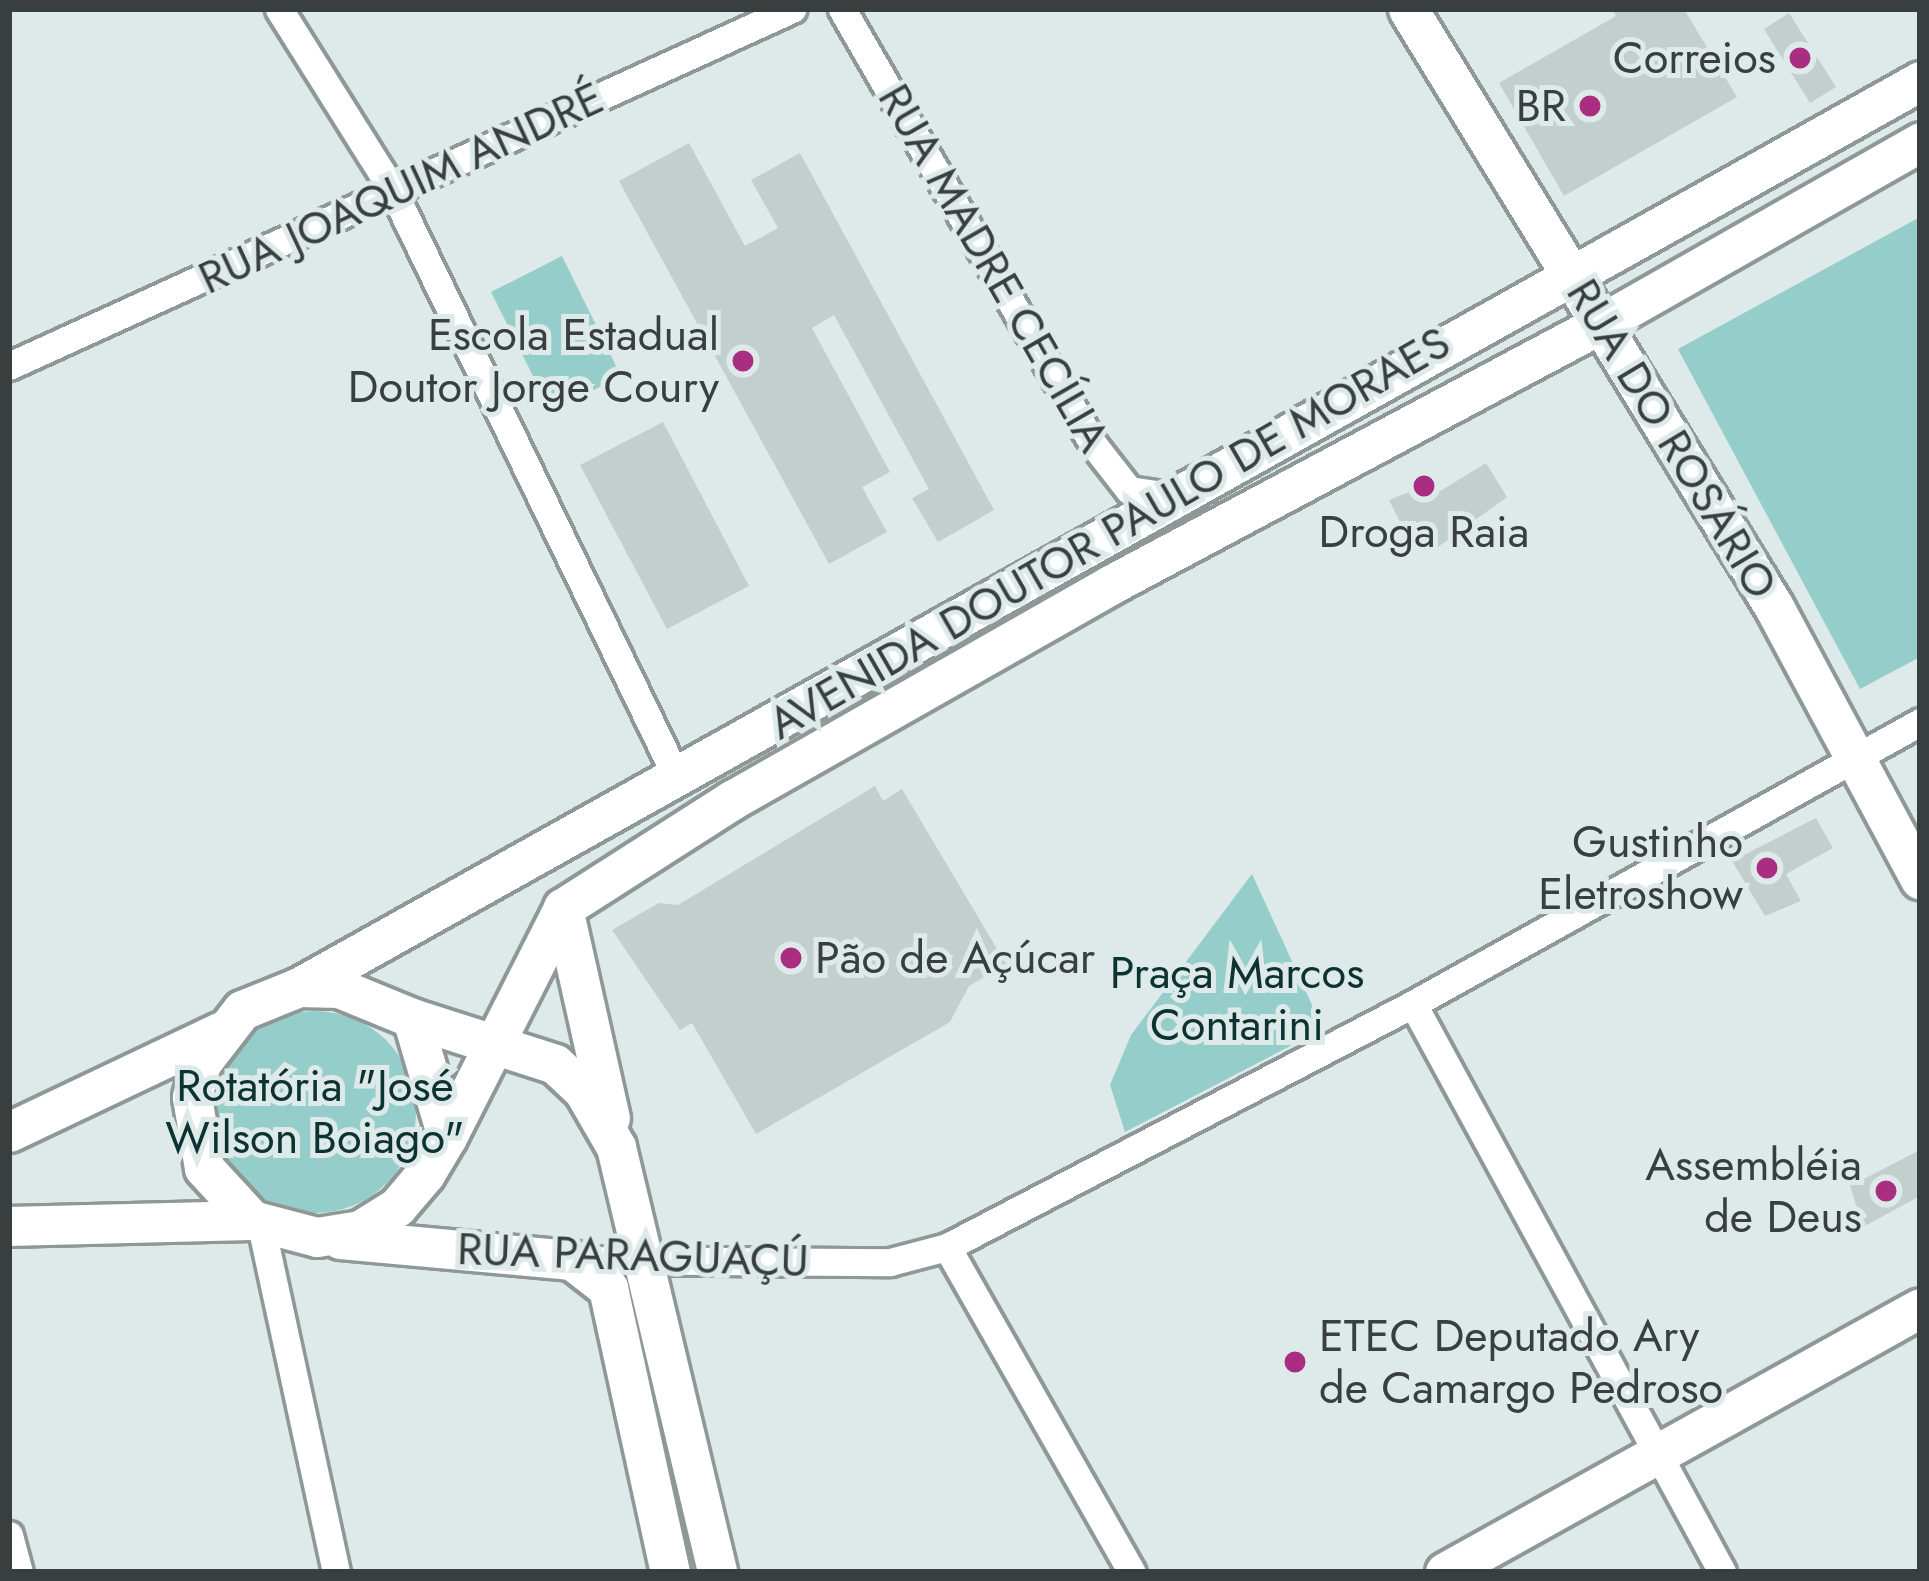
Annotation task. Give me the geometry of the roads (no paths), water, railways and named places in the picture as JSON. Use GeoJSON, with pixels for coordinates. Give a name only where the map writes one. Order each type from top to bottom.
{"type":"FeatureCollection","features":[{"type":"Feature","properties":{"kind":"main road","name":"RUA DO ROSÁRIO"},"geometry":{"type":"LineString","coordinates":[[1408,9],[1774,607],[1852,761],[1920,879]]}},
{"type":"Feature","properties":{"kind":"main road","name":"AVENIDA DOUTOR PAULO DE MORAES"},"geometry":{"type":"LineString","coordinates":[[299,987],[677,778],[1169,496],[1920,81]]}},
{"type":"Feature","properties":{"kind":"main road","name":"AVENIDA DOUTOR PAULO DE MORAES"},"geometry":{"type":"LineString","coordinates":[[447,1137],[492,1040],[563,908],[732,800],[1112,584],[1602,323],[1920,142]]}},
{"type":"Feature","properties":{"kind":"main road"},"geometry":{"type":"LineString","coordinates":[[563,908],[717,1572]]}},
{"type":"Feature","properties":{"kind":"main road"},"geometry":{"type":"LineString","coordinates":[[9,1132],[220,1032],[270,995],[299,987],[339,988],[412,1018],[555,1064],[584,1090],[616,1147]]}},
{"type":"Feature","properties":{"kind":"main road"},"geometry":{"type":"LineString","coordinates":[[9,1226],[256,1222],[317,1237],[360,1229],[397,1208],[447,1137],[412,1018]]}},
{"type":"Feature","properties":{"kind":"main road"},"geometry":{"type":"LineString","coordinates":[[220,1032],[201,1063],[193,1133],[203,1168],[256,1222]]}},
{"type":"Feature","properties":{"kind":"main road","name":"RUA PARAGUAÇÚ"},"geometry":{"type":"LineString","coordinates":[[317,1237],[572,1260]]}},
{"type":"Feature","properties":{"kind":"main road"},"geometry":{"type":"LineString","coordinates":[[572,1260],[615,1301],[670,1572]]}},
{"type":"Feature","properties":{"kind":"main road"},"geometry":{"type":"LineString","coordinates":[[1445,1572],[1659,1458],[1920,1308]]}},
{"type":"Feature","properties":{"kind":"street"},"geometry":{"type":"LineString","coordinates":[[279,9],[393,191],[677,778]]}},
{"type":"Feature","properties":{"kind":"street","name":"RUA JOAQUIM ANDRÉ"},"geometry":{"type":"LineString","coordinates":[[9,366],[792,9]]}},
{"type":"Feature","properties":{"kind":"street","name":"RUA MADRE CECÍLIA"},"geometry":{"type":"LineString","coordinates":[[842,9],[1093,444],[1129,490],[1169,496]]}},
{"type":"Feature","properties":{"kind":"street","name":"RUA PARAGUAÇÚ"},"geometry":{"type":"LineString","coordinates":[[572,1260],[890,1262],[947,1247],[1413,1004],[1920,722]]}},
{"type":"Feature","properties":{"kind":"street"},"geometry":{"type":"LineString","coordinates":[[1413,1004],[1722,1572]]}},
{"type":"Feature","properties":{"kind":"street"},"geometry":{"type":"LineString","coordinates":[[256,1222],[336,1572]]}},
{"type":"Feature","properties":{"kind":"street"},"geometry":{"type":"LineString","coordinates":[[947,1247],[1132,1572]]}},
{"type":"Feature","properties":{"kind":"street"},"geometry":{"type":"LineString","coordinates":[[9,1535],[19,1572]]}},
{"type":"Feature","properties":{"kind":"place","name":"Correios"},"geometry":{"type":"Point","coordinates":[1800,58]}},
{"type":"Feature","properties":{"kind":"place","name":"BR"},"geometry":{"type":"Point","coordinates":[1590,106]}},
{"type":"Feature","properties":{"kind":"place","name":"Escola Estadual Doutor Jorge Coury"},"geometry":{"type":"Point","coordinates":[743,361]}},
{"type":"Feature","properties":{"kind":"place","name":"Droga Raia"},"geometry":{"type":"Point","coordinates":[1424,486]}},
{"type":"Feature","properties":{"kind":"place","name":"Gustinho Eletroshow"},"geometry":{"type":"Point","coordinates":[1767,868]}},
{"type":"Feature","properties":{"kind":"place","name":"Pão de Açúcar"},"geometry":{"type":"Point","coordinates":[791,958]}},
{"type":"Feature","properties":{"kind":"place","name":"Assembléia de Deus"},"geometry":{"type":"Point","coordinates":[1886,1191]}},
{"type":"Feature","properties":{"kind":"place","name":"ETEC Deputado Ary de Camargo Pedroso"},"geometry":{"type":"Point","coordinates":[1295,1362]}},
{"type":"Feature","properties":{"kind":"park label","name":"Praça Marcos Contarini"},"geometry":{"type":"Point","coordinates":[1237,999]}},
{"type":"Feature","properties":{"kind":"park label","name":"Rotatória \"José Wilson Boiago\""},"geometry":{"type":"Point","coordinates":[315,1112]}}]}
